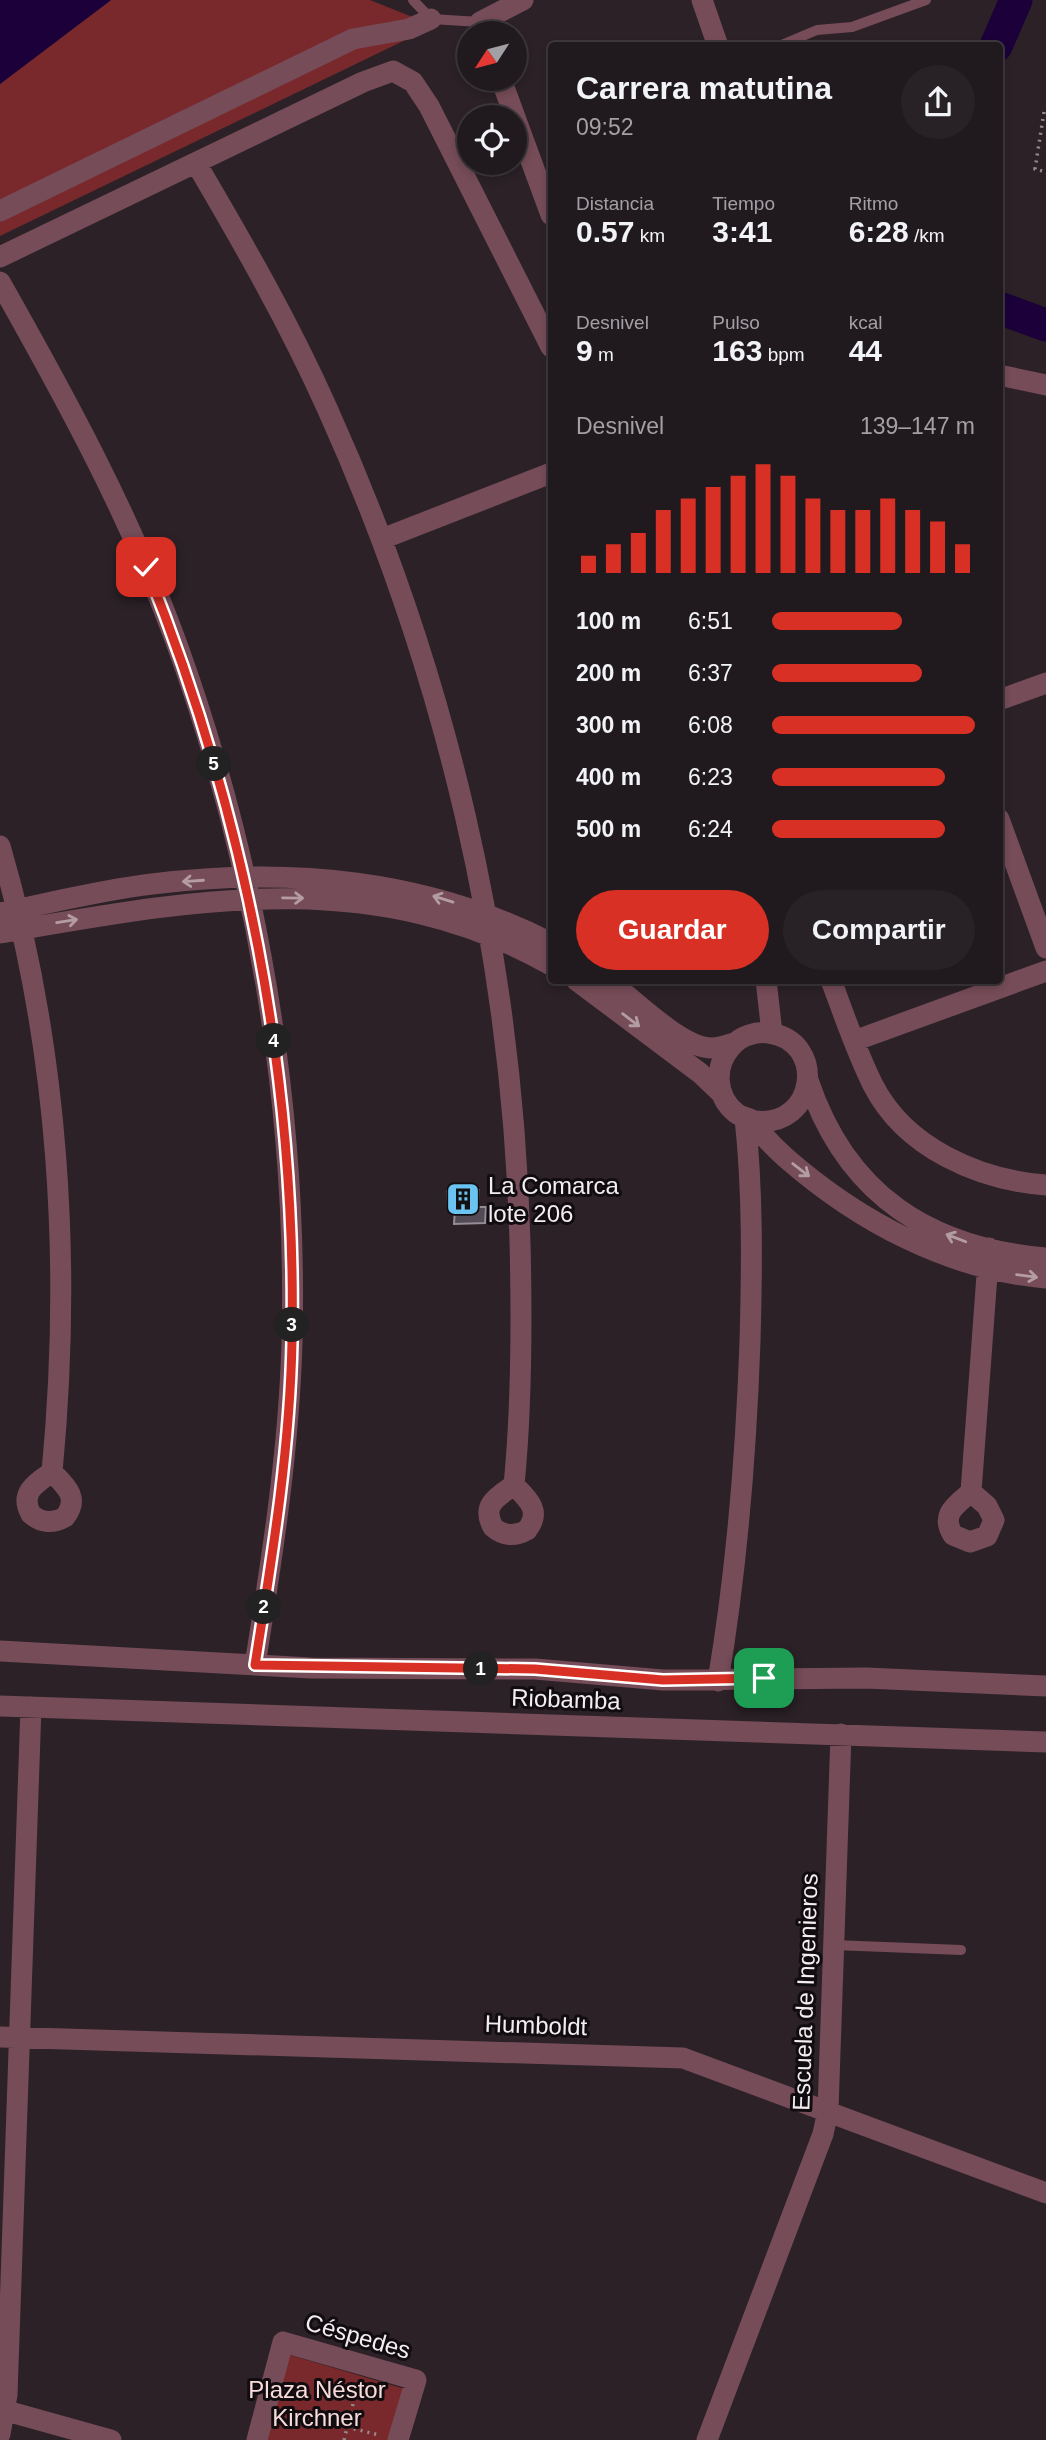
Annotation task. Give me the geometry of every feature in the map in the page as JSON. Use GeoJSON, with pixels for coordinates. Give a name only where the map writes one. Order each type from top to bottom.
{"type":"FeatureCollection","features":[{"type":"Feature","properties":{"kind":"street"},"geometry":{"type":"LineString","coordinates":[[492,21],[523,0]]}},
{"type":"Feature","properties":{"kind":"street"},"geometry":{"type":"LineString","coordinates":[[702,0],[717,42]]}},
{"type":"Feature","properties":{"kind":"street"},"geometry":{"type":"LineString","coordinates":[[0,211],[353,39],[409,29],[431,19]]}},
{"type":"Feature","properties":{"kind":"street"},"geometry":{"type":"LineString","coordinates":[[0,257],[381,74],[393,71],[404,75],[418,90],[447,139],[548,341]]}},
{"type":"Feature","properties":{"kind":"street"},"geometry":{"type":"LineString","coordinates":[[505,91],[548,207]]}},
{"type":"Feature","properties":{"kind":"street"},"geometry":{"type":"LineString","coordinates":[[196,163],[299,348],[382,540],[447,740],[471,828],[506,1034],[519,1203],[520,1366],[514,1485]]}},
{"type":"Feature","properties":{"kind":"street"},"geometry":{"type":"LineString","coordinates":[[0,282],[92,450],[146,567],[193,695],[232,824],[262,963],[285,1136],[292,1266],[292,1343],[282,1484],[255,1665]]}},
{"type":"Feature","properties":{"kind":"street"},"geometry":{"type":"LineString","coordinates":[[1003,376],[1046,385]]}},
{"type":"Feature","properties":{"kind":"street"},"geometry":{"type":"LineString","coordinates":[[382,540],[548,474]]}},
{"type":"Feature","properties":{"kind":"street"},"geometry":{"type":"LineString","coordinates":[[1003,699],[1046,683]]}},
{"type":"Feature","properties":{"kind":"street"},"geometry":{"type":"LineString","coordinates":[[1003,830],[1046,948]]}},
{"type":"Feature","properties":{"kind":"street"},"geometry":{"type":"LineString","coordinates":[[0,846],[47,1083],[60,1237],[63,1302],[52,1472]]}},
{"type":"Feature","properties":{"kind":"street"},"geometry":{"type":"LineString","coordinates":[[0,933],[14,917],[151,884],[245,888],[376,885],[429,894],[486,912],[548,942]]}},
{"type":"Feature","properties":{"kind":"street"},"geometry":{"type":"LineString","coordinates":[[245,888],[361,901],[443,918],[491,935],[548,964]]}},
{"type":"Feature","properties":{"kind":"street"},"geometry":{"type":"LineString","coordinates":[[854,1041],[1046,971]]}},
{"type":"Feature","properties":{"kind":"street"},"geometry":{"type":"LineString","coordinates":[[581,984],[722,1094]]}},
{"type":"Feature","properties":{"kind":"street"},"geometry":{"type":"LineString","coordinates":[[612,984],[695,1044],[712,1048],[758,1033],[772,1034],[796,1046],[807,1068],[808,1080],[820,1112],[840,1152],[869,1186],[894,1207],[928,1226],[989,1248],[1046,1258]]}},
{"type":"Feature","properties":{"kind":"street"},"geometry":{"type":"LineString","coordinates":[[766,984],[772,1034]]}},
{"type":"Feature","properties":{"kind":"street"},"geometry":{"type":"LineString","coordinates":[[833,984],[874,1086],[890,1110],[933,1149],[974,1171],[1012,1182],[1046,1185]]}},
{"type":"Feature","properties":{"kind":"street"},"geometry":{"type":"LineString","coordinates":[[734,1043],[720,1066],[722,1094],[727,1104],[750,1120],[785,1158],[869,1219],[912,1241],[987,1269],[1046,1278]]}},
{"type":"Feature","properties":{"kind":"street"},"geometry":{"type":"LineString","coordinates":[[750,1120],[776,1121],[795,1110],[802,1101],[808,1080]]}},
{"type":"Feature","properties":{"kind":"street"},"geometry":{"type":"LineString","coordinates":[[718,1681],[732,1595],[745,1468],[751,1292],[750,1120]]}},
{"type":"Feature","properties":{"kind":"street"},"geometry":{"type":"LineString","coordinates":[[971,1492],[989,1248]]}},
{"type":"Feature","properties":{"kind":"street"},"geometry":{"type":"LineString","coordinates":[[0,1651],[255,1665],[535,1669],[663,1680],[866,1678],[1046,1686]]}},
{"type":"Feature","properties":{"kind":"street","name":"Riobamba"},"geometry":{"type":"LineString","coordinates":[[0,1706],[1046,1742]]}},
{"type":"Feature","properties":{"kind":"street"},"geometry":{"type":"LineString","coordinates":[[0,2434],[3,2410],[9,2037],[31,1707]]}},
{"type":"Feature","properties":{"kind":"street","name":"Escuela de Ingenieros"},"geometry":{"type":"LineString","coordinates":[[707,2440],[823,2134],[828,2110],[841,1734]]}},
{"type":"Feature","properties":{"kind":"street","name":"Humboldt"},"geometry":{"type":"LineString","coordinates":[[9,2037],[658,2055],[704,2064],[1046,2193]]}},
{"type":"Feature","properties":{"kind":"street","name":"Céspedes"},"geometry":{"type":"LineString","coordinates":[[257,2440],[283,2342],[416,2380],[392,2438]]}},
{"type":"Feature","properties":{"kind":"street"},"geometry":{"type":"LineString","coordinates":[[3,2410],[111,2440]]}},
{"type":"Feature","properties":{"kind":"lane"},"geometry":{"type":"LineString","coordinates":[[413,0],[431,19],[457,23]]}},
{"type":"Feature","properties":{"kind":"lane"},"geometry":{"type":"LineString","coordinates":[[788,42],[817,30],[852,27],[926,0]]}},
{"type":"Feature","properties":{"kind":"lane"},"geometry":{"type":"LineString","coordinates":[[834,1945],[961,1950]]}},
{"type":"Feature","properties":{"kind":"path"},"geometry":{"type":"LineString","coordinates":[[1044,113],[1035,169],[1046,173]]}},
{"type":"Feature","properties":{"kind":"path"},"geometry":{"type":"LineString","coordinates":[[344,2440],[363,2364]]}},
{"type":"Feature","properties":{"kind":"path"},"geometry":{"type":"LineString","coordinates":[[347,2427],[392,2438]]}},
{"type":"Feature","properties":{"kind":"green space"},"geometry":{"type":"Polygon","coordinates":[[[111,0],[370,0],[415,18],[426,30],[0,236],[0,84],[111,0]]]}},
{"type":"Feature","properties":{"kind":"green space","name":"Plaza Néstor Kirchner"},"geometry":{"type":"Polygon","coordinates":[[[290,2355],[405,2389],[390,2440],[265,2440],[290,2355]]]}},
{"type":"Feature","properties":{"kind":"shaded area"},"geometry":{"type":"Polygon","coordinates":[[[0,0],[111,0],[0,84],[0,0]]]}},
{"type":"Feature","properties":{"kind":"building","name":"La Comarca lote 206"},"geometry":{"type":"Polygon","coordinates":[[[479,1190],[478,1207],[486,1207],[485,1223],[454,1224],[455,1209],[448,1210],[447,1191],[479,1190]]]}},
{"type":"Feature","properties":{"kind":"waterway"},"geometry":{"type":"LineString","coordinates":[[998,42],[1016,0]]}},
{"type":"Feature","properties":{"kind":"waterway"},"geometry":{"type":"LineString","coordinates":[[1003,309],[1046,325]]}},
{"type":"Feature","properties":{"kind":"place","name":"La Comarca lote 206"},"geometry":{"type":"Point","coordinates":[463,1199]}},
{"type":"Feature","properties":{"kind":"route"},"geometry":{"type":"LineString","coordinates":[[146,567],[175,639],[232,824],[262,963],[285,1136],[292,1266],[292,1343],[282,1484],[255,1665],[311,1668],[535,1669],[663,1680],[764,1678]]}}]}
